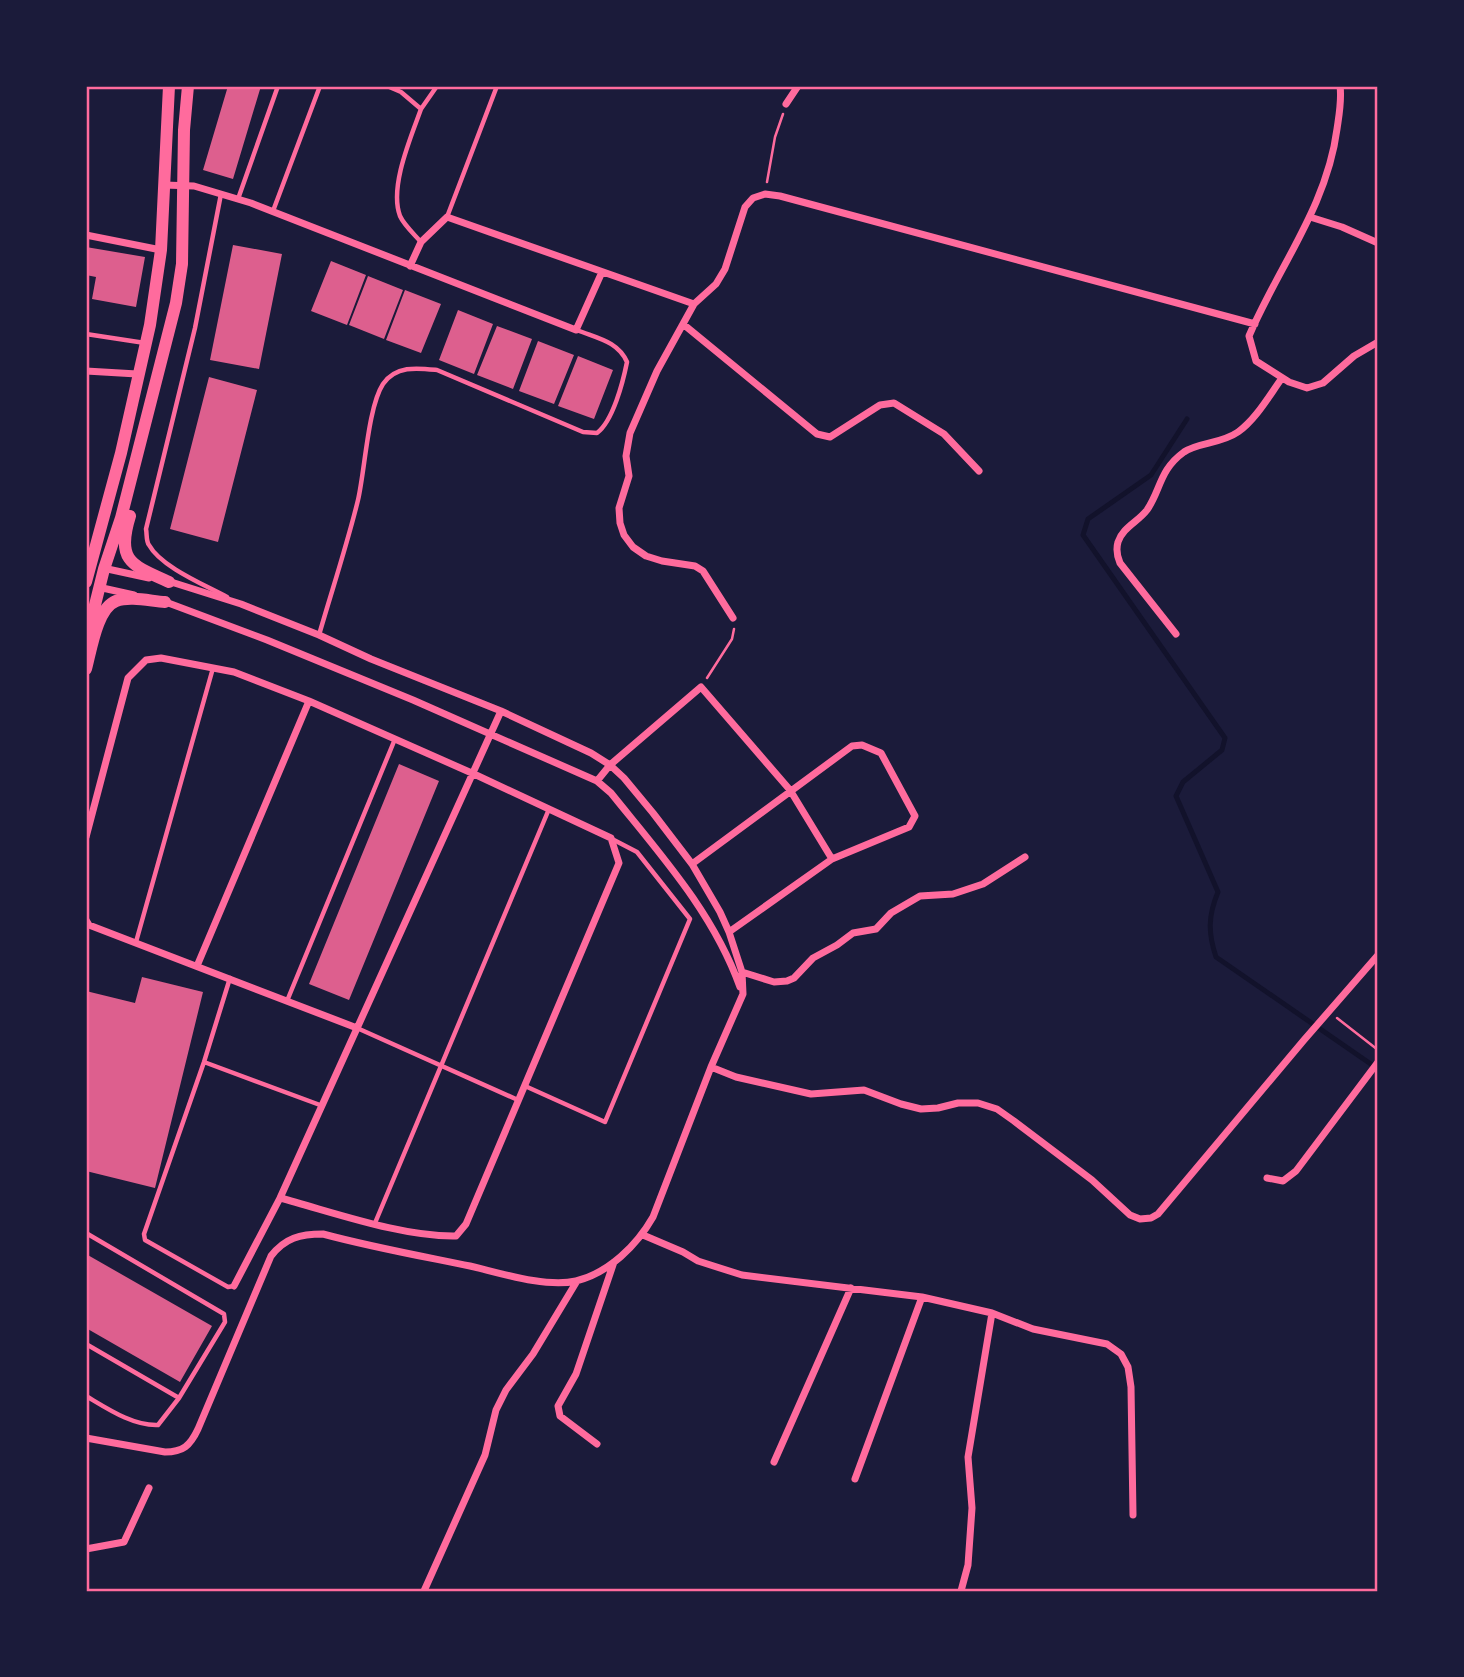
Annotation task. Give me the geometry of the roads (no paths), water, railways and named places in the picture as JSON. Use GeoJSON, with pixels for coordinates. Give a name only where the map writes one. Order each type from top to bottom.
{"type":"FeatureCollection","features":[{"type":"Feature","properties":{"kind":"main road"},"geometry":{"type":"LineString","coordinates":[[161,86],[165,138]]}},
{"type":"Feature","properties":{"kind":"main road"},"geometry":{"type":"LineString","coordinates":[[86,583],[121,453],[146,344],[161,250],[169,86]]}},
{"type":"Feature","properties":{"kind":"main road"},"geometry":{"type":"LineString","coordinates":[[86,636],[121,518],[163,355],[182,264],[184,130],[188,86]]}},
{"type":"Feature","properties":{"kind":"main road"},"geometry":{"type":"LineString","coordinates":[[163,355],[150,436],[123,544],[132,562],[169,582]]}},
{"type":"Feature","properties":{"kind":"main road"},"geometry":{"type":"LineString","coordinates":[[86,669],[97,629],[108,606],[116,601],[129,599],[165,602]]}},
{"type":"Feature","properties":{"kind":"street"},"geometry":{"type":"LineString","coordinates":[[786,104],[798,86]]}},
{"type":"Feature","properties":{"kind":"street"},"geometry":{"type":"LineString","coordinates":[[1340,86],[1340,107],[1331,162],[1310,218],[1249,337],[1256,361],[1298,387],[1307,388],[1323,383],[1354,356],[1378,342]]}},
{"type":"Feature","properties":{"kind":"street"},"geometry":{"type":"LineString","coordinates":[[163,185],[185,184],[238,199],[576,330],[603,272]]}},
{"type":"Feature","properties":{"kind":"street"},"geometry":{"type":"LineString","coordinates":[[733,618],[703,571],[686,563],[662,561],[646,556],[633,547],[624,535],[619,508],[629,476],[626,456],[630,433],[682,324],[694,304],[716,284],[724,270],[740,218],[753,198],[765,194],[880,221],[1255,324]]}},
{"type":"Feature","properties":{"kind":"street"},"geometry":{"type":"LineString","coordinates":[[410,267],[421,242],[447,217],[694,304]]}},
{"type":"Feature","properties":{"kind":"street"},"geometry":{"type":"LineString","coordinates":[[1310,218],[1342,227],[1378,243]]}},
{"type":"Feature","properties":{"kind":"street"},"geometry":{"type":"LineString","coordinates":[[86,235],[161,250]]}},
{"type":"Feature","properties":{"kind":"street"},"geometry":{"type":"LineString","coordinates":[[682,324],[817,434],[830,437],[880,405],[894,403],[944,434],[979,471]]}},
{"type":"Feature","properties":{"kind":"street"},"geometry":{"type":"LineString","coordinates":[[86,371],[137,374]]}},
{"type":"Feature","properties":{"kind":"street"},"geometry":{"type":"LineString","coordinates":[[1176,634],[1120,562],[1117,555],[1118,543],[1128,527],[1149,508],[1158,484],[1170,465],[1185,451],[1216,443],[1238,432],[1282,378]]}},
{"type":"Feature","properties":{"kind":"street"},"geometry":{"type":"LineString","coordinates":[[86,1438],[164,1452],[177,1452],[186,1448],[198,1429],[271,1256],[279,1245],[292,1237],[323,1234],[538,1280],[561,1282],[577,1281],[614,1261],[643,1235],[663,1195],[710,1067],[743,994],[742,972],[729,932],[706,886],[653,813],[610,765],[591,753],[501,711],[240,604],[169,582],[90,566]]}},
{"type":"Feature","properties":{"kind":"street"},"geometry":{"type":"LineString","coordinates":[[86,583],[165,602],[267,640],[597,781],[611,793],[692,894],[716,934],[743,994]]}},
{"type":"Feature","properties":{"kind":"street"},"geometry":{"type":"LineString","coordinates":[[86,837],[128,678],[146,660],[161,658],[234,673],[309,701],[611,838],[619,863],[467,1224],[456,1236],[436,1236],[374,1223],[280,1198]]}},
{"type":"Feature","properties":{"kind":"street"},"geometry":{"type":"LineString","coordinates":[[597,781],[610,765],[701,687],[790,790],[832,859]]}},
{"type":"Feature","properties":{"kind":"street"},"geometry":{"type":"LineString","coordinates":[[197,966],[309,701]]}},
{"type":"Feature","properties":{"kind":"street"},"geometry":{"type":"LineString","coordinates":[[234,1286],[280,1198],[501,711]]}},
{"type":"Feature","properties":{"kind":"street"},"geometry":{"type":"LineString","coordinates":[[692,864],[852,746],[871,747],[881,753],[915,816],[912,824],[905,830],[832,859],[729,932]]}},
{"type":"Feature","properties":{"kind":"street"},"geometry":{"type":"LineString","coordinates":[[742,972],[774,982],[787,981],[794,978],[813,958],[853,933],[876,929],[891,914],[920,897],[953,894],[983,884],[1025,857]]}},
{"type":"Feature","properties":{"kind":"street"},"geometry":{"type":"LineString","coordinates":[[86,920],[89,925],[357,1028]]}},
{"type":"Feature","properties":{"kind":"street"},"geometry":{"type":"LineString","coordinates":[[710,1067],[736,1077],[811,1094],[864,1090],[921,1109],[978,1103],[997,1110],[1092,1180],[1130,1215],[1140,1219],[1151,1218],[1378,955]]}},
{"type":"Feature","properties":{"kind":"street"},"geometry":{"type":"LineString","coordinates":[[1267,1178],[1283,1181],[1296,1171],[1378,1062]]}},
{"type":"Feature","properties":{"kind":"street"},"geometry":{"type":"LineString","coordinates":[[643,1235],[698,1261],[743,1275],[922,1297],[992,1313],[1033,1329],[1107,1344],[1121,1354],[1128,1367],[1131,1387],[1133,1515]]}},
{"type":"Feature","properties":{"kind":"street"},"geometry":{"type":"LineString","coordinates":[[597,1444],[560,1416],[558,1406],[576,1374],[614,1261]]}},
{"type":"Feature","properties":{"kind":"street"},"geometry":{"type":"LineString","coordinates":[[424,1591],[485,1455],[496,1410],[506,1390],[533,1354],[577,1281]]}},
{"type":"Feature","properties":{"kind":"street"},"geometry":{"type":"LineString","coordinates":[[774,1462],[851,1288]]}},
{"type":"Feature","properties":{"kind":"street"},"geometry":{"type":"LineString","coordinates":[[855,1479],[922,1297]]}},
{"type":"Feature","properties":{"kind":"street"},"geometry":{"type":"LineString","coordinates":[[961,1591],[968,1565],[972,1508],[968,1457],[992,1313]]}},
{"type":"Feature","properties":{"kind":"street"},"geometry":{"type":"LineString","coordinates":[[86,1549],[124,1542],[149,1488]]}},
{"type":"Feature","properties":{"kind":"lane"},"geometry":{"type":"LineString","coordinates":[[238,199],[278,86]]}},
{"type":"Feature","properties":{"kind":"lane"},"geometry":{"type":"LineString","coordinates":[[273,212],[320,86]]}},
{"type":"Feature","properties":{"kind":"lane"},"geometry":{"type":"LineString","coordinates":[[387,86],[401,92],[421,109]]}},
{"type":"Feature","properties":{"kind":"lane"},"geometry":{"type":"LineString","coordinates":[[421,242],[401,218],[397,206],[397,190],[421,109],[437,86]]}},
{"type":"Feature","properties":{"kind":"lane"},"geometry":{"type":"LineString","coordinates":[[447,217],[496,86]]}},
{"type":"Feature","properties":{"kind":"lane"},"geometry":{"type":"LineString","coordinates":[[221,194],[195,328],[146,529],[148,544],[156,554],[170,565],[240,604]]}},
{"type":"Feature","properties":{"kind":"lane"},"geometry":{"type":"LineString","coordinates":[[318,635],[358,500],[376,398],[384,382],[397,371],[413,367],[437,370],[583,432],[597,433],[606,424],[627,362],[614,344],[576,330]]}},
{"type":"Feature","properties":{"kind":"lane"},"geometry":{"type":"LineString","coordinates":[[86,334],[146,344]]}},
{"type":"Feature","properties":{"kind":"lane"},"geometry":{"type":"LineString","coordinates":[[136,942],[213,668]]}},
{"type":"Feature","properties":{"kind":"lane"},"geometry":{"type":"LineString","coordinates":[[287,1002],[395,739]]}},
{"type":"Feature","properties":{"kind":"lane"},"geometry":{"type":"LineString","coordinates":[[374,1223],[549,809]]}},
{"type":"Feature","properties":{"kind":"lane"},"geometry":{"type":"LineString","coordinates":[[525,1086],[604,1122],[690,919],[637,852],[611,838]]}},
{"type":"Feature","properties":{"kind":"lane"},"geometry":{"type":"LineString","coordinates":[[230,978],[204,1062],[144,1234],[145,1240],[228,1287],[234,1286]]}},
{"type":"Feature","properties":{"kind":"lane"},"geometry":{"type":"LineString","coordinates":[[357,1028],[519,1100]]}},
{"type":"Feature","properties":{"kind":"lane"},"geometry":{"type":"LineString","coordinates":[[204,1062],[320,1105]]}},
{"type":"Feature","properties":{"kind":"lane"},"geometry":{"type":"LineString","coordinates":[[86,1234],[224,1314],[225,1322],[179,1398],[159,1425],[147,1426],[113,1412],[86,1396]]}},
{"type":"Feature","properties":{"kind":"lane"},"geometry":{"type":"LineString","coordinates":[[86,1344],[179,1398]]}},
{"type":"Feature","properties":{"kind":"waterway"},"geometry":{"type":"LineString","coordinates":[[1187,419],[1151,475],[1088,519],[1083,535],[1225,738],[1222,750],[1183,782],[1176,796],[1218,892],[1210,925],[1216,957],[1378,1069]]}}]}
